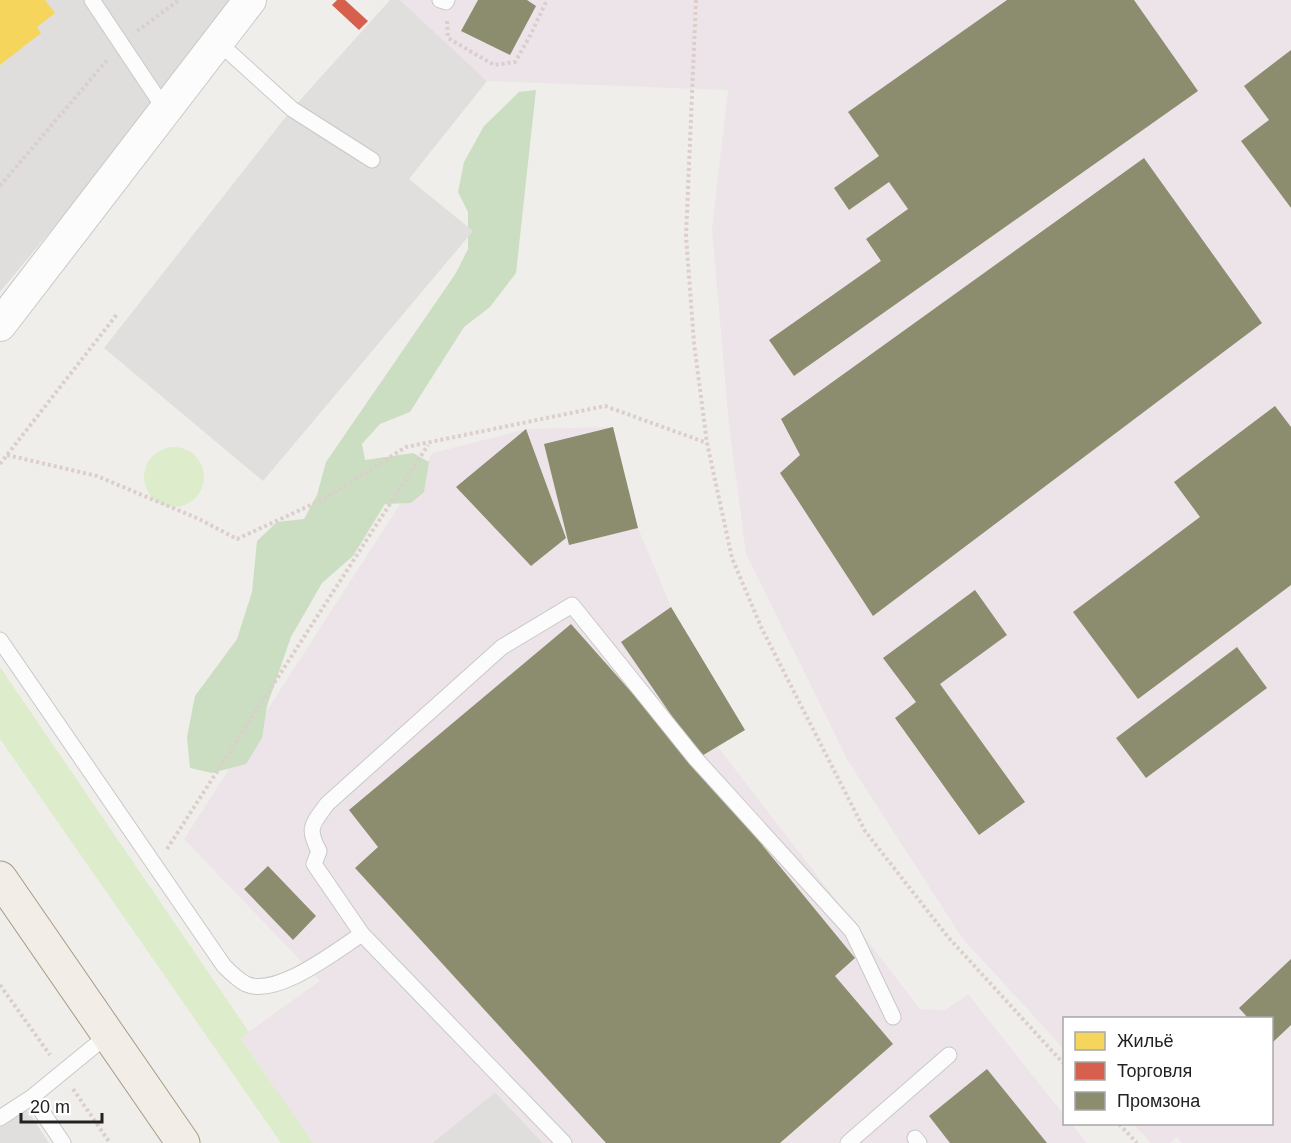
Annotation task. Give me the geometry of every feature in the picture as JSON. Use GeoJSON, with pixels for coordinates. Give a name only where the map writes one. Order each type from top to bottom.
{"type":"FeatureCollection","features":[{"type":"Feature","properties":{"kind":"main road"},"geometry":{"type":"LineString","coordinates":[[0,878],[183,1143]]}},
{"type":"Feature","properties":{"kind":"street"},"geometry":{"type":"LineString","coordinates":[[0,325],[250,0]]}},
{"type":"Feature","properties":{"kind":"lane"},"geometry":{"type":"LineString","coordinates":[[92,0],[166,111]]}},
{"type":"Feature","properties":{"kind":"lane"},"geometry":{"type":"LineString","coordinates":[[219,42],[292,109],[372,160]]}},
{"type":"Feature","properties":{"kind":"lane"},"geometry":{"type":"LineString","coordinates":[[564,1143],[362,933],[314,864],[319,851],[311,837],[313,823],[327,804],[502,647],[572,605],[695,758],[852,932],[893,1017]]}},
{"type":"Feature","properties":{"kind":"lane"},"geometry":{"type":"LineString","coordinates":[[0,640],[224,966],[247,984],[274,986],[308,969],[362,933]]}},
{"type":"Feature","properties":{"kind":"lane"},"geometry":{"type":"LineString","coordinates":[[0,1118],[32,1097],[109,1034]]}},
{"type":"Feature","properties":{"kind":"lane"},"geometry":{"type":"LineString","coordinates":[[848,1143],[949,1055]]}},
{"type":"Feature","properties":{"kind":"lane"},"geometry":{"type":"LineString","coordinates":[[32,1097],[63,1143]]}},
{"type":"Feature","properties":{"kind":"path"},"geometry":{"type":"LineString","coordinates":[[0,186],[121,43],[179,0]]}},
{"type":"Feature","properties":{"kind":"path"},"geometry":{"type":"LineString","coordinates":[[444,1],[448,38],[494,65],[515,62],[547,0]]}},
{"type":"Feature","properties":{"kind":"path"},"geometry":{"type":"LineString","coordinates":[[696,0],[686,236],[694,343],[707,443],[732,558],[762,629],[865,831],[948,938],[1063,1062]]}},
{"type":"Feature","properties":{"kind":"path"},"geometry":{"type":"LineString","coordinates":[[0,464],[118,313]]}},
{"type":"Feature","properties":{"kind":"path"},"geometry":{"type":"LineString","coordinates":[[7,455],[97,476],[199,519],[237,539],[324,499],[406,447],[605,406],[707,443]]}},
{"type":"Feature","properties":{"kind":"path"},"geometry":{"type":"LineString","coordinates":[[156,866],[429,444]]}},
{"type":"Feature","properties":{"kind":"path"},"geometry":{"type":"LineString","coordinates":[[1120,1125],[1137,1143]]}},
{"type":"Feature","properties":{"kind":"shaded area"},"geometry":{"type":"Polygon","coordinates":[[[0,0],[242,0],[0,292],[0,0]]]}},
{"type":"Feature","properties":{"kind":"shaded area"},"geometry":{"type":"Polygon","coordinates":[[[390,0],[400,0],[487,81],[409,179],[473,231],[263,481],[104,348],[292,109],[390,0]]]}},
{"type":"Feature","properties":{"kind":"shaded area"},"geometry":{"type":"Polygon","coordinates":[[[400,0],[1291,0],[1291,1143],[1182,1143],[1177,1137],[1170,1143],[1151,1143],[1134,1125],[1273,1125],[1273,1017],[1063,1017],[1063,1048],[962,938],[848,761],[746,554],[729,425],[712,229],[728,90],[487,81],[400,0]]]}},
{"type":"Feature","properties":{"kind":"shaded area"},"geometry":{"type":"Polygon","coordinates":[[[613,427],[638,528],[671,607],[745,730],[718,747],[920,1009],[945,1010],[968,994],[1063,1114],[1063,1125],[1073,1125],[1087,1143],[543,1143],[495,1092],[432,1143],[313,1143],[240,1038],[320,981],[184,839],[433,453],[526,429],[613,427]]]}},
{"type":"Feature","properties":{"kind":"shaded area"},"geometry":{"type":"Polygon","coordinates":[[[495,1092],[543,1143],[432,1143],[495,1092]]]}},
{"type":"Feature","properties":{"kind":"shaded area"},"geometry":{"type":"Polygon","coordinates":[[[19,1098],[49,1143],[0,1143],[0,1111],[19,1098]]]}},
{"type":"Feature","properties":{"kind":"green space"},"geometry":{"type":"Polygon","coordinates":[[[536,90],[516,273],[490,307],[464,327],[410,412],[380,424],[362,444],[365,460],[413,453],[429,462],[424,492],[411,503],[385,504],[353,556],[322,583],[291,637],[267,706],[262,738],[246,764],[212,773],[190,768],[187,737],[195,696],[237,639],[252,592],[257,541],[277,522],[304,519],[317,495],[326,462],[456,273],[468,249],[468,212],[458,192],[464,162],[484,126],[519,92],[536,90]]]}},
{"type":"Feature","properties":{"kind":"green space"},"geometry":{"type":"Polygon","coordinates":[[[174,447],[195,456],[204,477],[195,498],[174,507],[153,498],[144,477],[153,456],[174,447]]]}},
{"type":"Feature","properties":{"kind":"green space"},"geometry":{"type":"Polygon","coordinates":[[[0,667],[249,1032],[241,1039],[313,1143],[281,1143],[0,739],[0,667]]]}},
{"type":"Feature","properties":{"kind":"building: Жильё"},"geometry":{"type":"Polygon","coordinates":[[[0,0],[45,0],[55,13],[37,27],[41,33],[0,65],[0,0]]]}},
{"type":"Feature","properties":{"kind":"building: Торговля"},"geometry":{"type":"Polygon","coordinates":[[[337,0],[345,0],[368,21],[359,30],[332,5],[337,0]]]}},
{"type":"Feature","properties":{"kind":"building: Промзона"},"geometry":{"type":"Polygon","coordinates":[[[478,0],[527,0],[536,6],[510,55],[461,31],[478,0]]]}},
{"type":"Feature","properties":{"kind":"building: Промзона"},"geometry":{"type":"Polygon","coordinates":[[[1007,0],[1134,0],[1198,91],[794,376],[769,340],[881,261],[866,239],[908,209],[889,182],[849,210],[834,188],[879,156],[848,112],[1007,0]]]}},
{"type":"Feature","properties":{"kind":"building: Промзона"},"geometry":{"type":"Polygon","coordinates":[[[1291,50],[1291,208],[1241,141],[1269,120],[1244,86],[1291,50]]]}},
{"type":"Feature","properties":{"kind":"building: Промзона"},"geometry":{"type":"Polygon","coordinates":[[[1144,158],[1262,323],[873,616],[780,473],[800,455],[781,419],[1144,158]]]}},
{"type":"Feature","properties":{"kind":"building: Промзона"},"geometry":{"type":"Polygon","coordinates":[[[1275,406],[1291,427],[1291,585],[1138,699],[1073,612],[1200,517],[1174,482],[1275,406]]]}},
{"type":"Feature","properties":{"kind":"building: Промзона"},"geometry":{"type":"Polygon","coordinates":[[[613,427],[638,528],[569,545],[544,444],[613,427]]]}},
{"type":"Feature","properties":{"kind":"building: Промзона"},"geometry":{"type":"Polygon","coordinates":[[[526,429],[566,538],[531,566],[456,487],[526,429]]]}},
{"type":"Feature","properties":{"kind":"building: Промзона"},"geometry":{"type":"Polygon","coordinates":[[[975,590],[1007,635],[940,684],[1025,802],[979,835],[895,718],[916,702],[883,658],[975,590]]]}},
{"type":"Feature","properties":{"kind":"building: Промзона"},"geometry":{"type":"Polygon","coordinates":[[[671,607],[745,730],[700,757],[621,642],[671,607]]]}},
{"type":"Feature","properties":{"kind":"building: Промзона"},"geometry":{"type":"Polygon","coordinates":[[[571,624],[704,774],[855,958],[835,976],[893,1044],[780,1143],[606,1143],[355,868],[378,847],[349,810],[571,624]]]}},
{"type":"Feature","properties":{"kind":"building: Промзона"},"geometry":{"type":"Polygon","coordinates":[[[1237,647],[1267,688],[1146,778],[1116,738],[1237,647]]]}},
{"type":"Feature","properties":{"kind":"building: Промзона"},"geometry":{"type":"Polygon","coordinates":[[[268,866],[316,916],[293,940],[244,889],[268,866]]]}},
{"type":"Feature","properties":{"kind":"building: Промзона"},"geometry":{"type":"Polygon","coordinates":[[[1291,959],[1291,1025],[1273,1042],[1273,1017],[1247,1017],[1239,1008],[1291,959]]]}},
{"type":"Feature","properties":{"kind":"building: Промзона"},"geometry":{"type":"Polygon","coordinates":[[[987,1069],[1047,1143],[950,1143],[929,1116],[987,1069]]]}}]}
